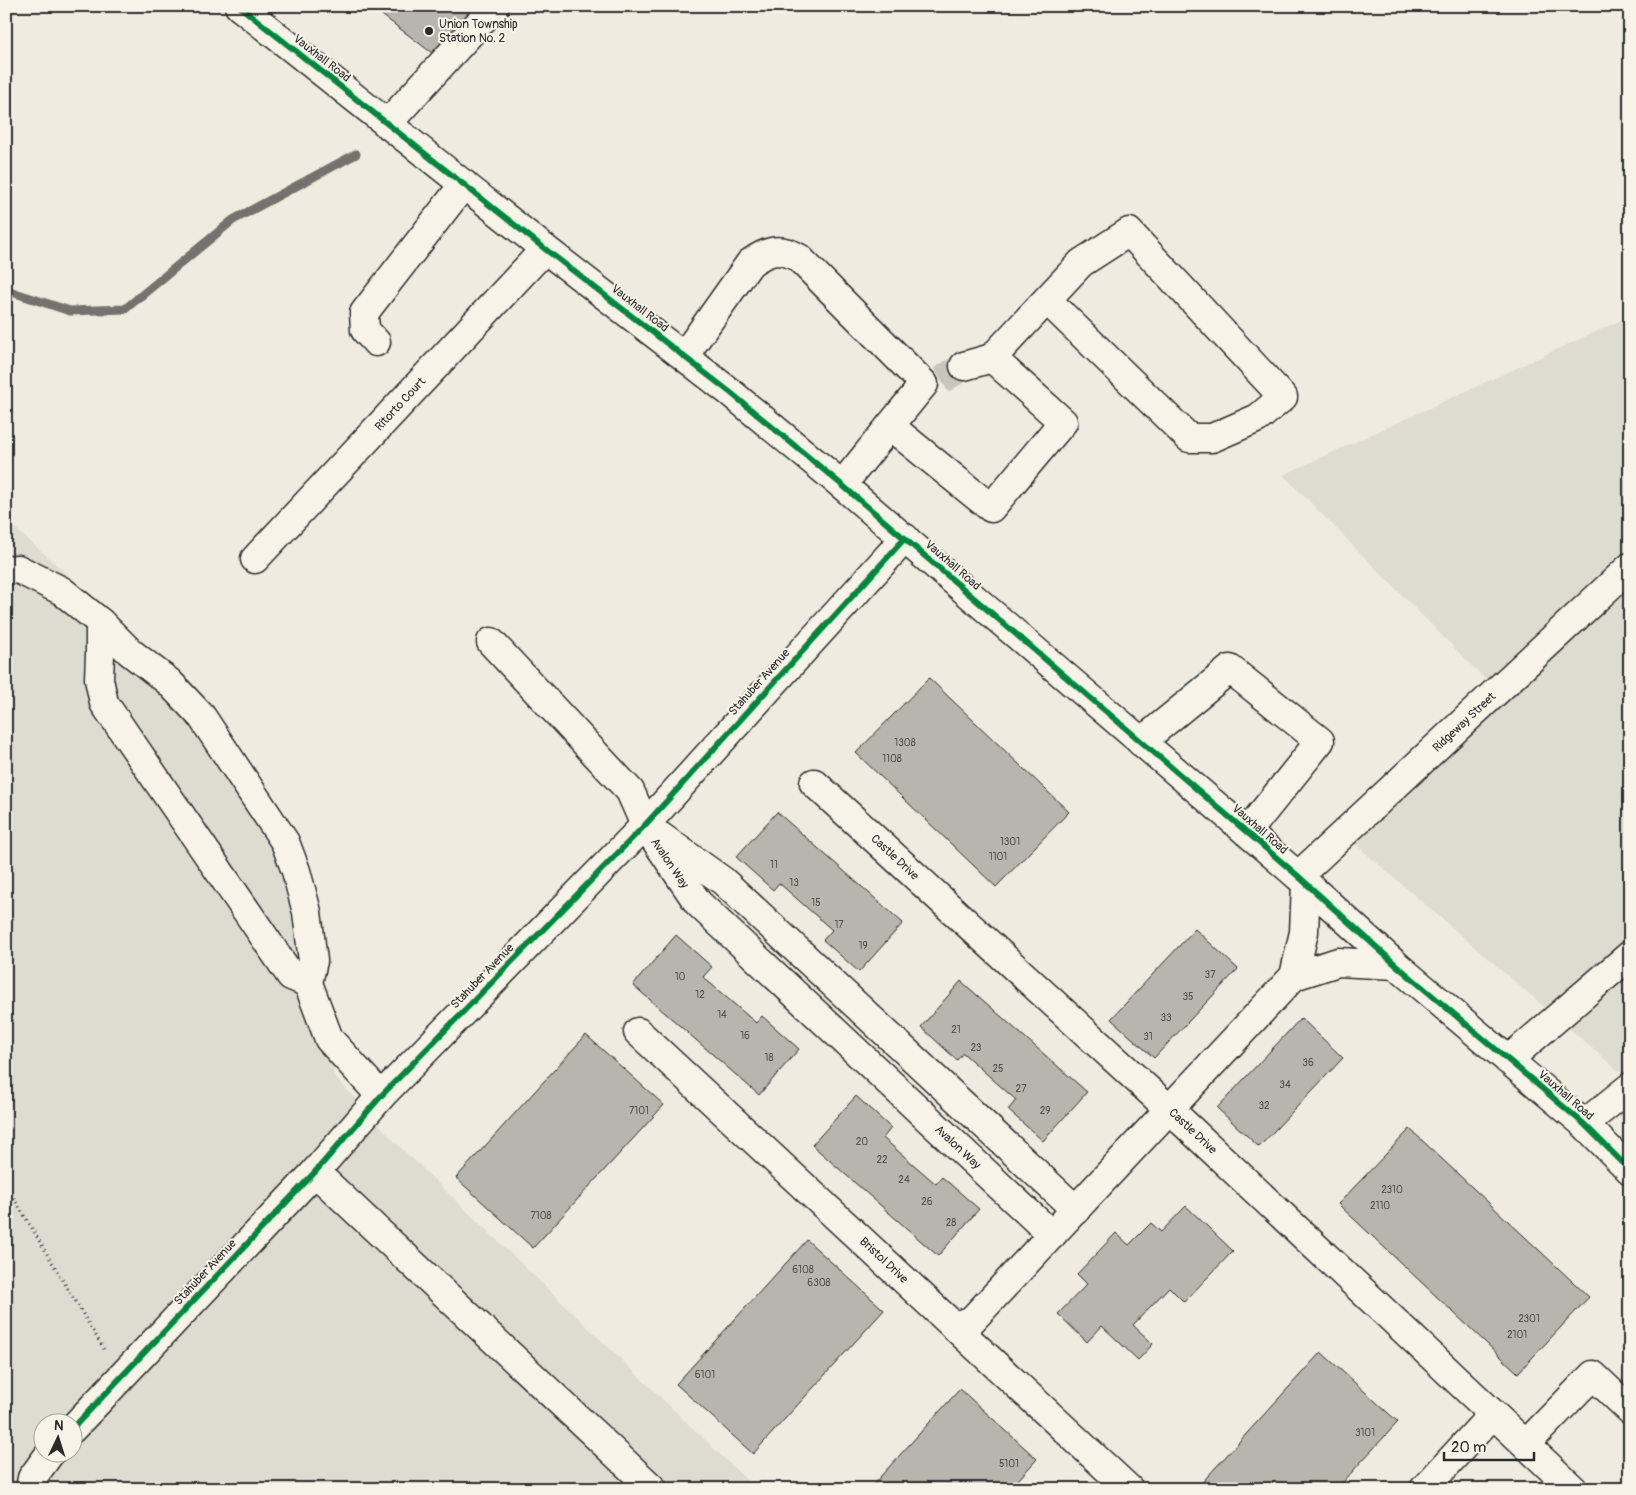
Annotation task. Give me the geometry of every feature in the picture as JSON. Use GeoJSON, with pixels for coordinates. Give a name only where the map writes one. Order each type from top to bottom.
{"type":"FeatureCollection","features":[{"type":"Feature","properties":{"kind":"street","name":"Vauxhall Road"},"geometry":{"type":"LineString","coordinates":[[238,6],[545,249],[731,393],[842,485],[1247,832],[1396,966],[1584,1124],[1630,1170]]}},
{"type":"Feature","properties":{"kind":"street"},"geometry":{"type":"LineString","coordinates":[[387,124],[495,6]]}},
{"type":"Feature","properties":{"kind":"street"},"geometry":{"type":"LineString","coordinates":[[376,342],[365,330],[364,313],[464,184]]}},
{"type":"Feature","properties":{"kind":"street"},"geometry":{"type":"LineString","coordinates":[[842,485],[890,426],[943,377],[992,358],[1081,263],[1129,232],[1283,397],[1258,418],[1212,438],[1189,438],[1047,300]]}},
{"type":"Feature","properties":{"kind":"street","name":"Ritorto Court"},"geometry":{"type":"LineString","coordinates":[[255,559],[545,249]]}},
{"type":"Feature","properties":{"kind":"street"},"geometry":{"type":"LineString","coordinates":[[684,356],[750,263],[770,251],[781,251],[799,258],[943,377]]}},
{"type":"Feature","properties":{"kind":"street"},"geometry":{"type":"LineString","coordinates":[[890,426],[991,508],[1063,422],[992,358]]}},
{"type":"Feature","properties":{"kind":"street","name":"Stahuber Avenue"},"geometry":{"type":"LineString","coordinates":[[82,1418],[315,1172],[381,1096],[645,825],[905,538]]}},
{"type":"Feature","properties":{"kind":"street","name":"Ridgeway Street"},"geometry":{"type":"LineString","coordinates":[[1302,880],[1630,567]]}},
{"type":"Feature","properties":{"kind":"street"},"geometry":{"type":"LineString","coordinates":[[6,570],[18,569],[62,591],[100,622],[130,652],[169,682],[202,717],[285,842],[296,871],[307,912],[313,961],[308,982],[329,1039],[381,1096]]}},
{"type":"Feature","properties":{"kind":"street"},"geometry":{"type":"LineString","coordinates":[[100,622],[99,679],[104,703],[290,976],[308,982]]}},
{"type":"Feature","properties":{"kind":"street"},"geometry":{"type":"LineString","coordinates":[[491,642],[630,791],[645,825]]}},
{"type":"Feature","properties":{"kind":"street"},"geometry":{"type":"LineString","coordinates":[[1141,742],[1230,669],[1320,741],[1247,832]]}},
{"type":"Feature","properties":{"kind":"street","name":"Castle Drive"},"geometry":{"type":"LineString","coordinates":[[814,783],[1169,1109],[1573,1489]]}},
{"type":"Feature","properties":{"kind":"street","name":"Avalon Way"},"geometry":{"type":"LineString","coordinates":[[645,825],[722,881],[1076,1210]]}},
{"type":"Feature","properties":{"kind":"street","name":"Avalon Way"},"geometry":{"type":"LineString","coordinates":[[645,825],[698,903],[1052,1235]]}},
{"type":"Feature","properties":{"kind":"street"},"geometry":{"type":"LineString","coordinates":[[1294,976],[1304,932],[1302,880]]}},
{"type":"Feature","properties":{"kind":"street"},"geometry":{"type":"LineString","coordinates":[[1508,1060],[1624,960]]}},
{"type":"Feature","properties":{"kind":"street"},"geometry":{"type":"LineString","coordinates":[[955,1327],[972,1320],[1294,976],[1338,962],[1396,966]]}},
{"type":"Feature","properties":{"kind":"street","name":"Bristol Drive"},"geometry":{"type":"LineString","coordinates":[[638,1032],[1129,1489]]}},
{"type":"Feature","properties":{"kind":"street"},"geometry":{"type":"LineString","coordinates":[[1584,1124],[1630,1087]]}},
{"type":"Feature","properties":{"kind":"street"},"geometry":{"type":"LineString","coordinates":[[315,1172],[653,1489]]}},
{"type":"Feature","properties":{"kind":"street"},"geometry":{"type":"LineString","coordinates":[[1526,1444],[1593,1375],[1630,1410]]}},
{"type":"Feature","properties":{"kind":"street"},"geometry":{"type":"LineString","coordinates":[[1424,1489],[1493,1414]]}},
{"type":"Feature","properties":{"kind":"street"},"geometry":{"type":"LineString","coordinates":[[30,1489],[32,1478],[44,1462]]}},
{"type":"Feature","properties":{"kind":"path"},"geometry":{"type":"LineString","coordinates":[[6,1185],[121,1377]]}},
{"type":"Feature","properties":{"kind":"shaded area"},"geometry":{"type":"Polygon","coordinates":[[[1630,316],[1630,1081],[1347,837],[1497,691],[1283,475],[1630,316]]]}},
{"type":"Feature","properties":{"kind":"shaded area"},"geometry":{"type":"Polygon","coordinates":[[[6,520],[189,683],[300,840],[334,1076],[398,1145],[756,1489],[6,1489],[6,520]]]}},
{"type":"Feature","properties":{"kind":"building","name":"Union Township Station No. 2"},"geometry":{"type":"Polygon","coordinates":[[[370,6],[476,6],[436,56],[370,6]]]}},
{"type":"Feature","properties":{"kind":"building"},"geometry":{"type":"Polygon","coordinates":[[[929,678],[1069,812],[996,887],[856,753],[929,678]]]}},
{"type":"Feature","properties":{"kind":"building"},"geometry":{"type":"Polygon","coordinates":[[[777,812],[903,923],[859,972],[823,940],[832,930],[779,883],[773,890],[736,857],[777,812]]]}},
{"type":"Feature","properties":{"kind":"building"},"geometry":{"type":"Polygon","coordinates":[[[1195,929],[1238,969],[1154,1058],[1111,1019],[1195,929]]]}},
{"type":"Feature","properties":{"kind":"building"},"geometry":{"type":"Polygon","coordinates":[[[676,935],[712,967],[703,977],[756,1023],[762,1016],[799,1049],[759,1095],[633,985],[676,935]]]}},
{"type":"Feature","properties":{"kind":"building"},"geometry":{"type":"Polygon","coordinates":[[[961,981],[1087,1092],[1043,1141],[1008,1110],[1016,1100],[963,1053],[957,1060],[921,1027],[961,981]]]}},
{"type":"Feature","properties":{"kind":"building"},"geometry":{"type":"Polygon","coordinates":[[[1301,1018],[1343,1058],[1259,1147],[1217,1108],[1301,1018]]]}},
{"type":"Feature","properties":{"kind":"building"},"geometry":{"type":"Polygon","coordinates":[[[586,1035],[664,1105],[533,1248],[456,1178],[586,1035]]]}},
{"type":"Feature","properties":{"kind":"building"},"geometry":{"type":"Polygon","coordinates":[[[856,1096],[891,1128],[883,1138],[936,1184],[942,1177],[979,1209],[938,1256],[812,1145],[856,1096]]]}},
{"type":"Feature","properties":{"kind":"building"},"geometry":{"type":"Polygon","coordinates":[[[1410,1129],[1589,1297],[1518,1373],[1338,1204],[1410,1129]]]}},
{"type":"Feature","properties":{"kind":"building"},"geometry":{"type":"Polygon","coordinates":[[[1186,1206],[1233,1251],[1184,1302],[1169,1287],[1133,1325],[1153,1344],[1138,1360],[1102,1326],[1087,1342],[1058,1314],[1087,1284],[1077,1274],[1116,1233],[1129,1245],[1151,1223],[1161,1232],[1186,1206]]]}},
{"type":"Feature","properties":{"kind":"building"},"geometry":{"type":"Polygon","coordinates":[[[807,1240],[884,1310],[753,1454],[676,1384],[807,1240]]]}},
{"type":"Feature","properties":{"kind":"building"},"geometry":{"type":"Polygon","coordinates":[[[1321,1352],[1398,1422],[1337,1489],[1196,1489],[1321,1352]]]}},
{"type":"Feature","properties":{"kind":"building"},"geometry":{"type":"Polygon","coordinates":[[[960,1389],[1037,1459],[1010,1489],[869,1489],[960,1389]]]}},
{"type":"Feature","properties":{"kind":"waterway"},"geometry":{"type":"LineString","coordinates":[[6,290],[70,311],[125,309],[233,220],[356,154]]}},
{"type":"Feature","properties":{"kind":"tunnel"},"geometry":{"type":"LineString","coordinates":[[941,380],[964,366]]}},
{"type":"Feature","properties":{"kind":"cycle path"},"geometry":{"type":"LineString","coordinates":[[239,6],[545,249],[731,393],[842,485],[1298,876],[1396,965],[1584,1124],[1630,1170]]}},
{"type":"Feature","properties":{"kind":"cycle path"},"geometry":{"type":"LineString","coordinates":[[82,1418],[315,1172],[381,1096],[645,825],[905,538]]}},
{"type":"Feature","properties":{"kind":"place","name":"Union Township Station No. 2"},"geometry":{"type":"Point","coordinates":[429,31]}}]}
